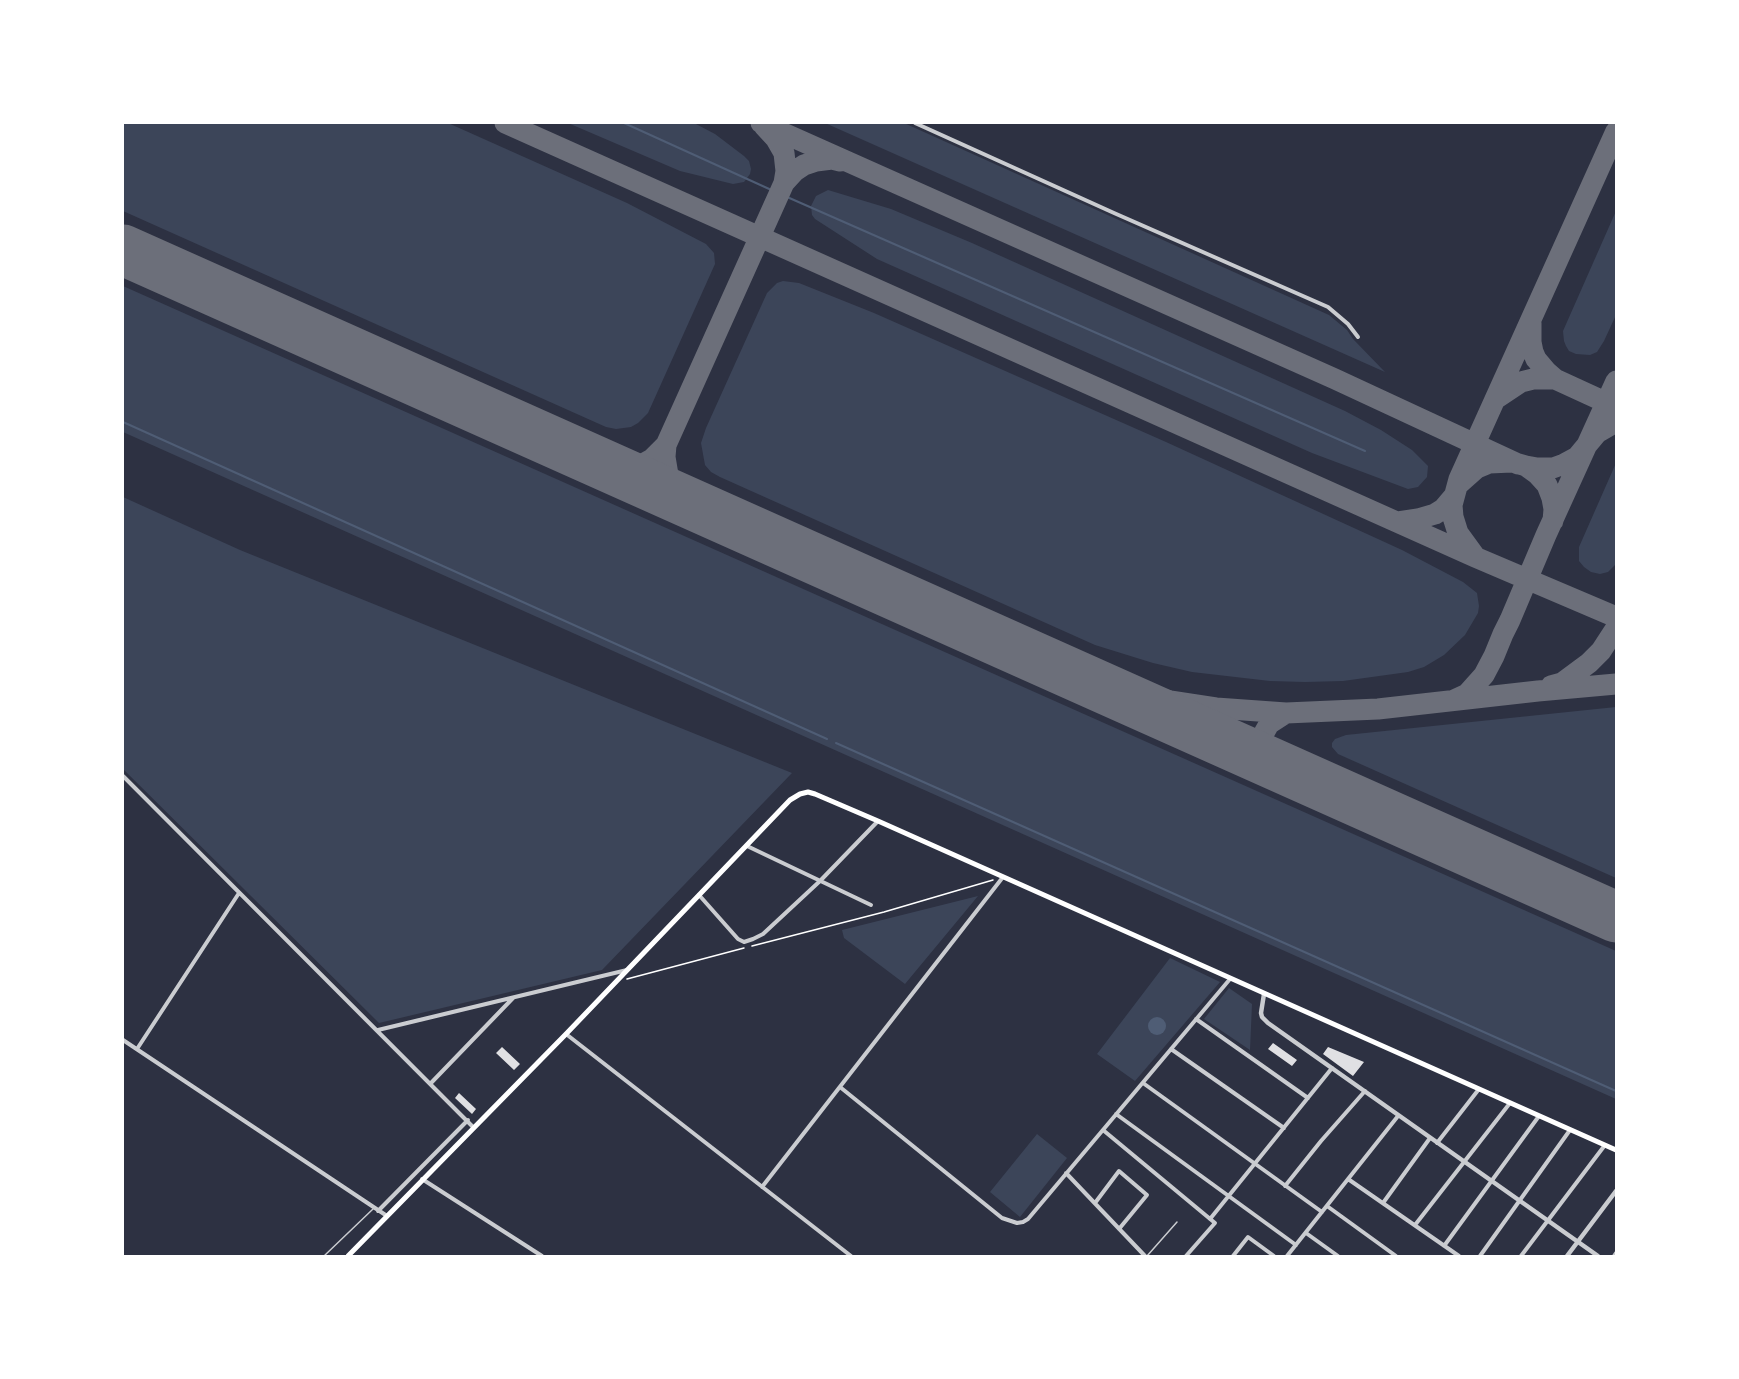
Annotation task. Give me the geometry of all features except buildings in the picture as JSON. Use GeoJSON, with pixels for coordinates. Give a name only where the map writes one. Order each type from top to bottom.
{"type":"FeatureCollection","features":[{"type":"Feature","properties":{"kind":"main road"},"geometry":{"type":"LineString","coordinates":[[348,1256],[566,1034],[790,800],[808,792],[878,821],[1616,1150]]}},
{"type":"Feature","properties":{"kind":"street"},"geometry":{"type":"LineString","coordinates":[[915,123],[1328,308],[1348,324],[1358,337]]}},
{"type":"Feature","properties":{"kind":"street"},"geometry":{"type":"LineString","coordinates":[[123,776],[473,1127]]}},
{"type":"Feature","properties":{"kind":"street"},"geometry":{"type":"LineString","coordinates":[[699,895],[738,939],[744,942],[749,941],[763,934],[820,881],[878,821]]}},
{"type":"Feature","properties":{"kind":"street"},"geometry":{"type":"LineString","coordinates":[[747,846],[871,905]]}},
{"type":"Feature","properties":{"kind":"street"},"geometry":{"type":"LineString","coordinates":[[762,1187],[1004,877]]}},
{"type":"Feature","properties":{"kind":"street"},"geometry":{"type":"LineString","coordinates":[[137,1049],[239,893]]}},
{"type":"Feature","properties":{"kind":"street"},"geometry":{"type":"LineString","coordinates":[[377,1030],[627,970]]}},
{"type":"Feature","properties":{"kind":"street"},"geometry":{"type":"LineString","coordinates":[[840,1087],[1002,1218],[1017,1223],[1028,1219],[1230,979]]}},
{"type":"Feature","properties":{"kind":"street"},"geometry":{"type":"LineString","coordinates":[[1264,994],[1261,1009],[1265,1021],[1598,1256]]}},
{"type":"Feature","properties":{"kind":"street"},"geometry":{"type":"LineString","coordinates":[[431,1084],[513,997]]}},
{"type":"Feature","properties":{"kind":"street"},"geometry":{"type":"LineString","coordinates":[[1196,1019],[1308,1098]]}},
{"type":"Feature","properties":{"kind":"street"},"geometry":{"type":"LineString","coordinates":[[566,1034],[851,1256]]}},
{"type":"Feature","properties":{"kind":"street"},"geometry":{"type":"LineString","coordinates":[[123,1040],[387,1216]]}},
{"type":"Feature","properties":{"kind":"street"},"geometry":{"type":"LineString","coordinates":[[1171,1049],[1284,1128]]}},
{"type":"Feature","properties":{"kind":"street"},"geometry":{"type":"LineString","coordinates":[[1210,1219],[1332,1068]]}},
{"type":"Feature","properties":{"kind":"street"},"geometry":{"type":"LineString","coordinates":[[1143,1083],[1322,1212]]}},
{"type":"Feature","properties":{"kind":"street"},"geometry":{"type":"LineString","coordinates":[[1437,1143],[1479,1089]]}},
{"type":"Feature","properties":{"kind":"street"},"geometry":{"type":"LineString","coordinates":[[1285,1186],[1365,1091]]}},
{"type":"Feature","properties":{"kind":"street"},"geometry":{"type":"LineString","coordinates":[[1415,1225],[1510,1103]]}},
{"type":"Feature","properties":{"kind":"street"},"geometry":{"type":"LineString","coordinates":[[1116,1114],[1296,1245]]}},
{"type":"Feature","properties":{"kind":"street"},"geometry":{"type":"LineString","coordinates":[[1287,1256],[1398,1116]]}},
{"type":"Feature","properties":{"kind":"street"},"geometry":{"type":"LineString","coordinates":[[1444,1246],[1539,1116]]}},
{"type":"Feature","properties":{"kind":"street"},"geometry":{"type":"LineString","coordinates":[[376,1210],[468,1120]]}},
{"type":"Feature","properties":{"kind":"street"},"geometry":{"type":"LineString","coordinates":[[1103,1130],[1215,1223],[1186,1256]]}},
{"type":"Feature","properties":{"kind":"street"},"geometry":{"type":"LineString","coordinates":[[1480,1256],[1570,1130]]}},
{"type":"Feature","properties":{"kind":"street"},"geometry":{"type":"LineString","coordinates":[[1383,1203],[1430,1138]]}},
{"type":"Feature","properties":{"kind":"street"},"geometry":{"type":"LineString","coordinates":[[1521,1256],[1605,1145]]}},
{"type":"Feature","properties":{"kind":"street"},"geometry":{"type":"LineString","coordinates":[[1095,1203],[1119,1171],[1147,1196],[1119,1229]]}},
{"type":"Feature","properties":{"kind":"street"},"geometry":{"type":"LineString","coordinates":[[1066,1173],[1146,1256]]}},
{"type":"Feature","properties":{"kind":"street"},"geometry":{"type":"LineString","coordinates":[[422,1179],[542,1256]]}},
{"type":"Feature","properties":{"kind":"street"},"geometry":{"type":"LineString","coordinates":[[1348,1179],[1459,1256]]}},
{"type":"Feature","properties":{"kind":"street"},"geometry":{"type":"LineString","coordinates":[[1568,1256],[1616,1191]]}},
{"type":"Feature","properties":{"kind":"street"},"geometry":{"type":"LineString","coordinates":[[1326,1206],[1396,1256]]}},
{"type":"Feature","properties":{"kind":"street"},"geometry":{"type":"LineString","coordinates":[[1306,1233],[1338,1256]]}},
{"type":"Feature","properties":{"kind":"street"},"geometry":{"type":"LineString","coordinates":[[1233,1256],[1248,1237],[1274,1256]]}},
{"type":"Feature","properties":{"kind":"lane"},"geometry":{"type":"LineString","coordinates":[[324,1256],[376,1210]]}},
{"type":"Feature","properties":{"kind":"lane"},"geometry":{"type":"LineString","coordinates":[[1146,1256],[1177,1222]]}},
{"type":"Feature","properties":{"kind":"path"},"geometry":{"type":"LineString","coordinates":[[752,946],[884,912],[1004,877]]}},
{"type":"Feature","properties":{"kind":"path"},"geometry":{"type":"LineString","coordinates":[[614,983],[745,948]]}},
{"type":"Feature","properties":{"kind":"shaded area"},"geometry":{"type":"Polygon","coordinates":[[[123,123],[448,123],[627,203],[706,244],[714,253],[715,264],[648,413],[631,427],[616,429],[606,427],[123,211],[123,123]]]}},
{"type":"Feature","properties":{"kind":"shaded area"},"geometry":{"type":"Polygon","coordinates":[[[568,123],[694,123],[715,134],[744,156],[749,161],[750,174],[744,182],[733,184],[680,171],[568,123]]]}},
{"type":"Feature","properties":{"kind":"shaded area"},"geometry":{"type":"Polygon","coordinates":[[[825,123],[904,123],[1329,315],[1347,330],[1385,372],[825,123]]]}},
{"type":"Feature","properties":{"kind":"shaded area"},"geometry":{"type":"Polygon","coordinates":[[[828,190],[891,209],[972,243],[1345,411],[1412,450],[1428,466],[1427,477],[1418,487],[1408,489],[1312,453],[877,259],[812,215],[811,206],[816,196],[828,190]]]}},
{"type":"Feature","properties":{"kind":"shaded area"},"geometry":{"type":"Polygon","coordinates":[[[1616,211],[1616,315],[1597,352],[1590,355],[1576,354],[1569,351],[1566,346],[1563,331],[1616,211]]]}},
{"type":"Feature","properties":{"kind":"shaded area"},"geometry":{"type":"Polygon","coordinates":[[[783,281],[799,283],[874,313],[1166,442],[1402,550],[1463,582],[1477,593],[1478,613],[1465,635],[1444,655],[1424,667],[1408,672],[1343,681],[1305,682],[1270,681],[1192,672],[1095,645],[720,477],[705,465],[701,443],[767,293],[777,283],[783,281]]]}},
{"type":"Feature","properties":{"kind":"shaded area"},"geometry":{"type":"Polygon","coordinates":[[[123,286],[1616,951],[1616,1099],[123,432],[123,286]]]}},
{"type":"Feature","properties":{"kind":"shaded area"},"geometry":{"type":"Polygon","coordinates":[[[1616,463],[1616,564],[1608,572],[1600,574],[1591,572],[1579,561],[1579,547],[1616,463]]]}},
{"type":"Feature","properties":{"kind":"shaded area"},"geometry":{"type":"Polygon","coordinates":[[[123,497],[240,550],[792,773],[602,970],[379,1023],[123,769],[123,497]]]}},
{"type":"Feature","properties":{"kind":"shaded area"},"geometry":{"type":"Polygon","coordinates":[[[1616,707],[1616,878],[1338,754],[1332,747],[1335,739],[1346,735],[1616,707]]]}},
{"type":"Feature","properties":{"kind":"shaded area"},"geometry":{"type":"Polygon","coordinates":[[[978,896],[905,984],[844,938],[842,930],[978,896]]]}},
{"type":"Feature","properties":{"kind":"shaded area"},"geometry":{"type":"Polygon","coordinates":[[[1170,958],[1220,982],[1135,1081],[1097,1054],[1170,958]]]}},
{"type":"Feature","properties":{"kind":"shaded area"},"geometry":{"type":"Polygon","coordinates":[[[1229,988],[1252,1004],[1250,1050],[1204,1019],[1229,988]]]}},
{"type":"Feature","properties":{"kind":"shaded area"},"geometry":{"type":"Polygon","coordinates":[[[1157,1017],[1163,1020],[1166,1026],[1163,1032],[1157,1035],[1151,1032],[1148,1026],[1151,1020],[1157,1017]]]}},
{"type":"Feature","properties":{"kind":"shaded area"},"geometry":{"type":"Polygon","coordinates":[[[1037,1134],[1067,1158],[1020,1217],[990,1192],[1037,1134]]]}},
{"type":"Feature","properties":{"kind":"waterway"},"geometry":{"type":"LineString","coordinates":[[624,123],[1365,451]]}},
{"type":"Feature","properties":{"kind":"waterway"},"geometry":{"type":"LineString","coordinates":[[123,422],[827,739]]}},
{"type":"Feature","properties":{"kind":"waterway"},"geometry":{"type":"LineString","coordinates":[[836,743],[1616,1091]]}},
{"type":"Feature","properties":{"kind":"taxiway"},"geometry":{"type":"LineString","coordinates":[[505,123],[1475,557],[1616,617]]}},
{"type":"Feature","properties":{"kind":"taxiway"},"geometry":{"type":"LineString","coordinates":[[761,123],[1335,379],[1518,464]]}},
{"type":"Feature","properties":{"kind":"taxiway"},"geometry":{"type":"LineString","coordinates":[[764,126],[776,139],[784,153],[786,171],[784,183],[804,165],[832,159],[840,161]]}},
{"type":"Feature","properties":{"kind":"taxiway"},"geometry":{"type":"LineString","coordinates":[[1474,555],[1458,533],[1453,517],[1452,505],[1459,479],[1616,131]]}},
{"type":"Feature","properties":{"kind":"taxiway"},"geometry":{"type":"LineString","coordinates":[[689,503],[668,475],[666,445],[784,183]]}},
{"type":"Feature","properties":{"kind":"taxiway"},"geometry":{"type":"LineString","coordinates":[[1531,323],[1533,352],[1547,372],[1555,379],[1616,407]]}},
{"type":"Feature","properties":{"kind":"taxiway"},"geometry":{"type":"LineString","coordinates":[[1497,398],[1521,382],[1533,379],[1555,379]]}},
{"type":"Feature","properties":{"kind":"taxiway"},"geometry":{"type":"LineString","coordinates":[[1454,700],[1467,694],[1484,675],[1494,656],[1616,381]]}},
{"type":"Feature","properties":{"kind":"taxiway"},"geometry":{"type":"LineString","coordinates":[[1526,466],[1553,468],[1564,464],[1577,457],[1597,433],[1616,422]]}},
{"type":"Feature","properties":{"kind":"taxiway"},"geometry":{"type":"LineString","coordinates":[[607,466],[622,468],[643,464],[652,459],[666,445]]}},
{"type":"Feature","properties":{"kind":"taxiway"},"geometry":{"type":"LineString","coordinates":[[1459,484],[1477,468],[1489,463],[1512,462],[1526,466],[1547,485],[1554,509],[1553,521]]}},
{"type":"Feature","properties":{"kind":"taxiway"},"geometry":{"type":"LineString","coordinates":[[1398,522],[1435,514],[1443,509],[1454,496]]}},
{"type":"Feature","properties":{"kind":"taxiway"},"geometry":{"type":"LineString","coordinates":[[1551,686],[1562,683],[1589,663],[1601,651],[1616,628]]}},
{"type":"Feature","properties":{"kind":"taxiway"},"geometry":{"type":"LineString","coordinates":[[1084,679],[1170,701],[1216,708],[1286,713],[1378,709],[1616,684]]}},
{"type":"Feature","properties":{"kind":"taxiway"},"geometry":{"type":"LineString","coordinates":[[1286,713],[1269,724],[1263,738],[1265,750],[1287,770]]}},
{"type":"Feature","properties":{"kind":"runway"},"geometry":{"type":"LineString","coordinates":[[123,250],[1616,917]]}}]}
